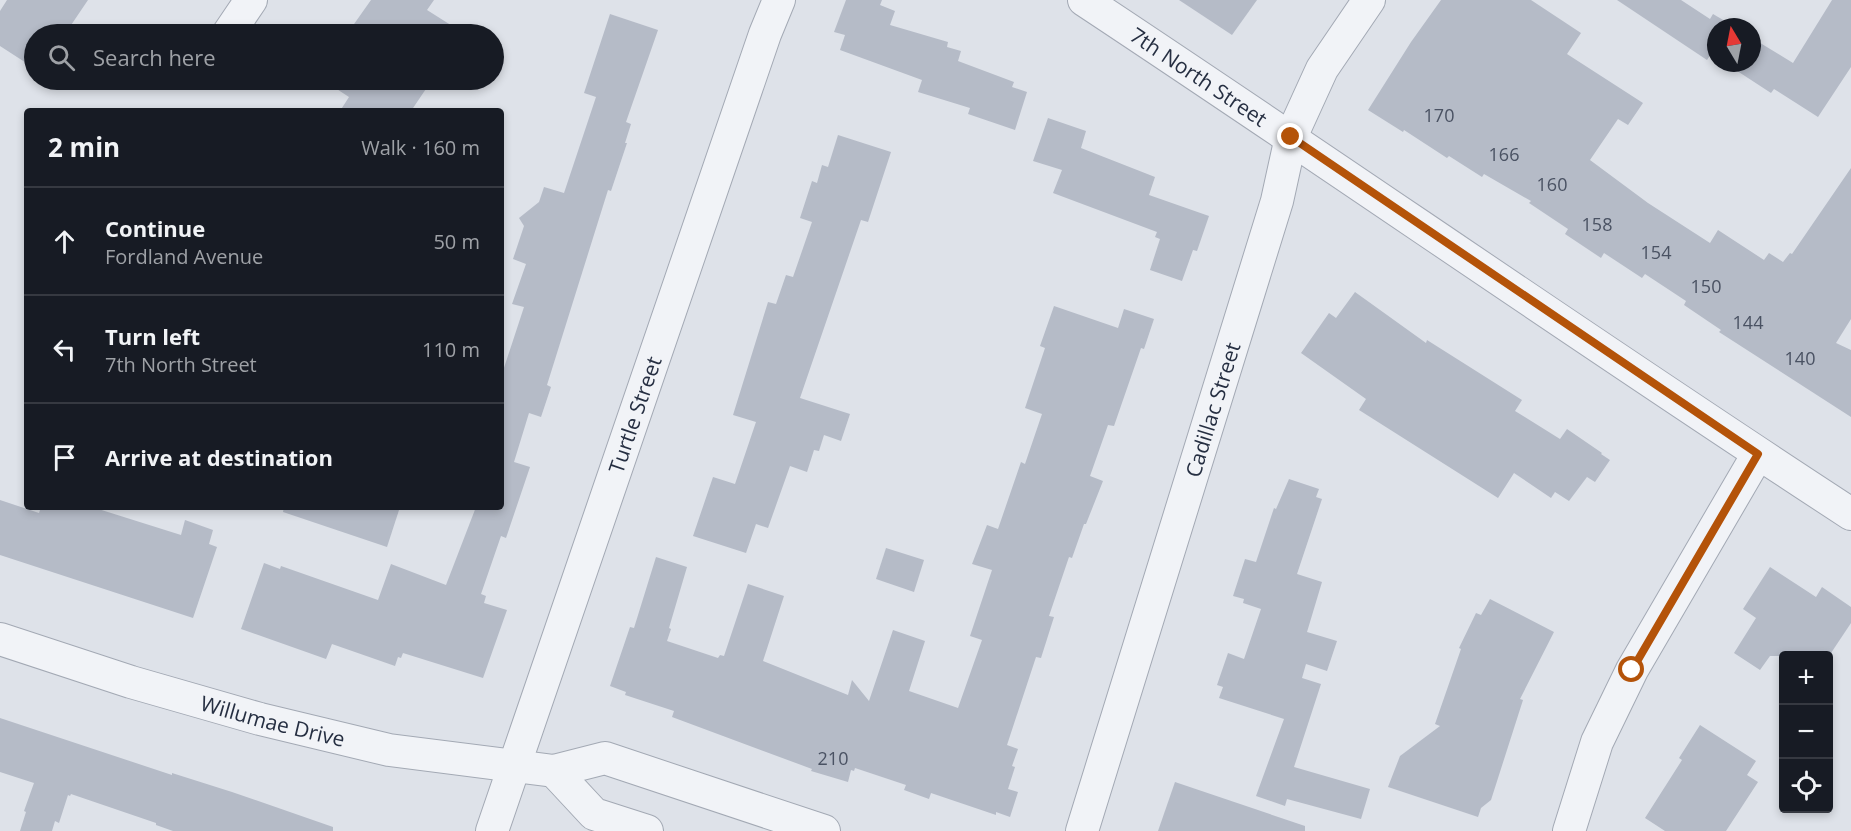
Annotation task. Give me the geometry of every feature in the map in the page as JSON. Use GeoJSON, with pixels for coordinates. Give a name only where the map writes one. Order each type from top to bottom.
{"type":"FeatureCollection","features":[{"type":"Feature","properties":{"kind":"street"},"geometry":{"type":"LineString","coordinates":[[235,24],[251,0]]}},
{"type":"Feature","properties":{"kind":"street","name":"Turtle Street"},"geometry":{"type":"LineString","coordinates":[[492,831],[779,0]]}},
{"type":"Feature","properties":{"kind":"street","name":"7th North Street"},"geometry":{"type":"LineString","coordinates":[[1084,0],[1291,137],[1758,454],[1851,514]]}},
{"type":"Feature","properties":{"kind":"street","name":"Cadillac Street"},"geometry":{"type":"LineString","coordinates":[[1082,831],[1277,201],[1291,137],[1322,69],[1369,0]]}},
{"type":"Feature","properties":{"kind":"street"},"geometry":{"type":"LineString","coordinates":[[1569,831],[1597,742],[1632,670],[1758,454]]}},
{"type":"Feature","properties":{"kind":"street","name":"Willumae Drive"},"geometry":{"type":"LineString","coordinates":[[0,639],[130,682],[271,722],[389,750],[554,771],[605,758],[824,831]]}},
{"type":"Feature","properties":{"kind":"street"},"geometry":{"type":"LineString","coordinates":[[554,771],[594,814],[647,831]]}},
{"type":"Feature","properties":{"kind":"building"},"geometry":{"type":"Polygon","coordinates":[[[7,0],[88,0],[72,24],[24,24],[24,62],[0,46],[0,11],[7,0]]]}},
{"type":"Feature","properties":{"kind":"building"},"geometry":{"type":"Polygon","coordinates":[[[371,0],[434,0],[427,10],[449,24],[354,24],[371,0]]]}},
{"type":"Feature","properties":{"kind":"building"},"geometry":{"type":"Polygon","coordinates":[[[846,0],[882,0],[880,5],[895,11],[890,25],[948,42],[947,47],[961,51],[958,61],[1014,82],[1012,87],[1027,92],[1015,130],[968,114],[970,108],[918,92],[922,80],[840,50],[845,35],[834,32],[846,0]]]}},
{"type":"Feature","properties":{"kind":"building"},"geometry":{"type":"Polygon","coordinates":[[[1179,0],[1257,0],[1232,35],[1179,0]]]}},
{"type":"Feature","properties":{"kind":"building"},"geometry":{"type":"Polygon","coordinates":[[[1441,0],[1531,0],[1581,33],[1567,54],[1643,103],[1628,125],[1618,119],[1590,160],[1648,203],[1710,243],[1718,230],[1764,260],[1769,253],[1783,262],[1790,253],[1792,254],[1851,168],[1851,319],[1836,343],[1851,350],[1851,417],[1719,332],[1721,330],[1684,305],[1686,301],[1645,274],[1642,278],[1604,253],[1601,258],[1565,234],[1568,229],[1529,203],[1531,201],[1484,174],[1482,177],[1449,156],[1447,158],[1368,110],[1441,0]]]}},
{"type":"Feature","properties":{"kind":"building"},"geometry":{"type":"Polygon","coordinates":[[[1617,0],[1681,0],[1708,18],[1707,60],[1617,0]]]}},
{"type":"Feature","properties":{"kind":"building"},"geometry":{"type":"Polygon","coordinates":[[[1832,0],[1851,0],[1851,67],[1818,117],[1774,89],[1771,93],[1739,72],[1761,72],[1761,43],[1793,63],[1832,0]]]}},
{"type":"Feature","properties":{"kind":"building"},"geometry":{"type":"Polygon","coordinates":[[[610,14],[658,30],[626,122],[631,124],[625,143],[627,143],[611,191],[608,190],[547,385],[551,387],[541,417],[529,413],[514,462],[530,467],[506,538],[501,536],[481,594],[486,596],[484,603],[507,610],[483,678],[403,653],[401,658],[398,657],[395,666],[332,644],[326,659],[241,629],[264,563],[280,569],[281,566],[378,600],[391,564],[446,585],[475,510],[504,510],[504,368],[524,307],[512,304],[526,264],[513,259],[524,226],[519,218],[539,202],[544,187],[564,193],[596,97],[584,93],[610,14]]]}},
{"type":"Feature","properties":{"kind":"building"},"geometry":{"type":"Polygon","coordinates":[[[338,90],[425,90],[413,108],[342,108],[349,97],[338,90]]]}},
{"type":"Feature","properties":{"kind":"building"},"geometry":{"type":"Polygon","coordinates":[[[1048,118],[1086,131],[1081,148],[1155,177],[1149,195],[1209,216],[1197,251],[1193,250],[1182,281],[1150,270],[1160,239],[1155,237],[1157,232],[1053,193],[1062,170],[1033,161],[1048,118]]]}},
{"type":"Feature","properties":{"kind":"building"},"geometry":{"type":"Polygon","coordinates":[[[838,135],[891,152],[868,222],[861,220],[800,398],[850,414],[841,441],[824,435],[819,451],[814,450],[807,472],[790,466],[768,528],[756,524],[746,553],[693,536],[713,477],[735,484],[756,422],[733,415],[768,302],[776,304],[786,275],[793,277],[812,222],[800,218],[812,181],[817,183],[822,165],[828,167],[838,135]]]}},
{"type":"Feature","properties":{"kind":"building"},"geometry":{"type":"Polygon","coordinates":[[[1355,292],[1426,343],[1427,340],[1522,400],[1515,411],[1560,439],[1567,429],[1602,453],[1610,460],[1595,482],[1587,477],[1569,501],[1555,492],[1551,498],[1514,473],[1498,498],[1359,410],[1366,399],[1301,353],[1329,313],[1336,318],[1355,292]]]}},
{"type":"Feature","properties":{"kind":"building"},"geometry":{"type":"Polygon","coordinates":[[[1054,306],[1118,328],[1124,309],[1154,319],[1144,349],[1141,348],[1114,426],[1108,425],[1090,476],[1103,481],[1072,558],[1069,557],[1049,616],[1054,617],[1041,658],[1036,657],[1007,745],[1018,749],[1008,789],[1018,792],[1010,817],[996,812],[996,815],[931,793],[929,799],[904,790],[906,785],[855,768],[854,771],[851,770],[848,782],[811,771],[812,769],[672,717],[674,711],[625,695],[626,692],[610,686],[630,627],[634,628],[656,557],[687,567],[667,641],[718,658],[720,655],[724,656],[748,584],[784,596],[763,661],[848,695],[852,680],[869,701],[893,630],[925,641],[909,691],[958,708],[982,640],[970,636],[992,570],[972,564],[987,525],[998,529],[1021,462],[1025,464],[1042,414],[1025,408],[1045,348],[1040,346],[1054,306]]]}},
{"type":"Feature","properties":{"kind":"building"},"geometry":{"type":"Polygon","coordinates":[[[1289,479],[1319,489],[1316,497],[1322,499],[1297,574],[1322,582],[1307,632],[1337,641],[1327,671],[1306,664],[1302,678],[1321,684],[1294,767],[1370,789],[1361,819],[1287,799],[1285,806],[1256,796],[1284,719],[1219,698],[1223,687],[1217,685],[1228,653],[1244,659],[1261,609],[1243,603],[1244,599],[1233,596],[1245,559],[1256,562],[1274,508],[1276,509],[1289,479]]]}},
{"type":"Feature","properties":{"kind":"building"},"geometry":{"type":"Polygon","coordinates":[[[0,500],[24,508],[24,510],[39,513],[40,510],[102,510],[181,535],[185,520],[213,530],[209,544],[217,547],[193,618],[0,555],[0,500]]]}},
{"type":"Feature","properties":{"kind":"building"},"geometry":{"type":"Polygon","coordinates":[[[283,510],[399,510],[387,547],[283,512],[283,510]]]}},
{"type":"Feature","properties":{"kind":"building"},"geometry":{"type":"Polygon","coordinates":[[[886,548],[924,560],[914,592],[876,579],[886,548]]]}},
{"type":"Feature","properties":{"kind":"building"},"geometry":{"type":"Polygon","coordinates":[[[1770,567],[1816,597],[1822,587],[1851,607],[1851,623],[1832,651],[1779,651],[1779,656],[1770,656],[1760,670],[1734,653],[1756,618],[1743,609],[1770,567]]]}},
{"type":"Feature","properties":{"kind":"building"},"geometry":{"type":"Polygon","coordinates":[[[1490,599],[1554,632],[1520,699],[1523,700],[1491,800],[1481,808],[1478,817],[1388,787],[1400,756],[1440,726],[1435,724],[1461,649],[1459,648],[1476,613],[1481,615],[1490,599]]]}},
{"type":"Feature","properties":{"kind":"building"},"geometry":{"type":"Polygon","coordinates":[[[0,718],[172,775],[172,773],[232,792],[333,827],[333,831],[173,831],[71,794],[68,795],[59,823],[55,821],[52,831],[20,831],[34,783],[0,772],[0,718]]]}},
{"type":"Feature","properties":{"kind":"building"},"geometry":{"type":"Polygon","coordinates":[[[1700,725],[1756,761],[1747,775],[1758,782],[1726,831],[1665,831],[1645,818],[1682,760],[1679,758],[1700,725]]]}},
{"type":"Feature","properties":{"kind":"building"},"geometry":{"type":"Polygon","coordinates":[[[1175,782],[1305,826],[1305,831],[1158,831],[1175,782]]]}},
{"type":"Feature","properties":{"kind":"route"},"geometry":{"type":"LineString","coordinates":[[1291,137],[1758,454],[1632,670]]}}]}
